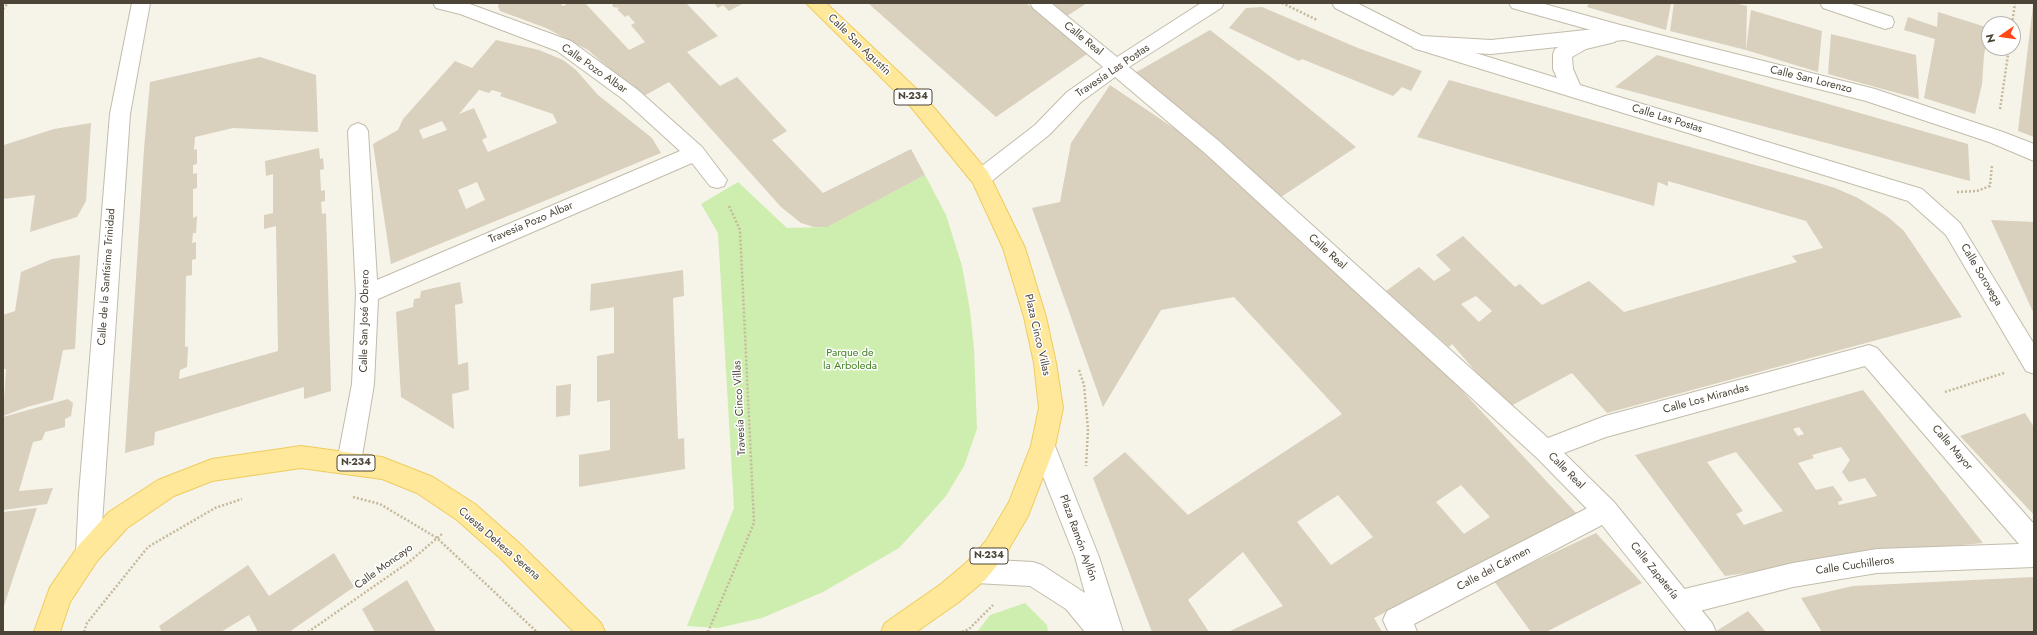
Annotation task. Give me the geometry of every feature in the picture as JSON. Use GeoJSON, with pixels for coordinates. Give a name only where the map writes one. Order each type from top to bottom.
{"type":"FeatureCollection","features":[{"type":"Feature","properties":{"kind":"main road","name":"Calle San Agustín"},"geometry":{"type":"LineString","coordinates":[[815,3],[918,102],[981,178]]}},
{"type":"Feature","properties":{"kind":"main road","name":"Plaza Cinco Villas"},"geometry":{"type":"LineString","coordinates":[[894,632],[950,593],[976,571],[995,549],[1019,508],[1043,446],[1051,408],[1044,355],[1035,317],[1014,248],[981,178]]}},
{"type":"Feature","properties":{"kind":"main road","name":"Cuesta Dehesa Serena"},"geometry":{"type":"LineString","coordinates":[[88,553],[118,520],[166,488],[212,470],[301,457],[349,462],[382,468],[425,485],[466,512],[509,550],[592,632]]}},
{"type":"Feature","properties":{"kind":"main road","name":"N-234"},"geometry":{"type":"LineString","coordinates":[[47,632],[59,596],[88,553]]}},
{"type":"Feature","properties":{"kind":"street","name":"Calle de la Santísima Trinidad"},"geometry":{"type":"LineString","coordinates":[[88,553],[91,494],[120,114],[132,43],[141,3]]}},
{"type":"Feature","properties":{"kind":"street","name":"Calle Pozo Albar"},"geometry":{"type":"LineString","coordinates":[[442,3],[469,6],[564,46],[631,95],[695,153],[717,180]]}},
{"type":"Feature","properties":{"kind":"street","name":"Calle Real"},"geometry":{"type":"LineString","coordinates":[[1039,3],[1117,66],[1213,148],[1545,450],[1605,510]]}},
{"type":"Feature","properties":{"kind":"street","name":"Travesía Las Postas"},"geometry":{"type":"LineString","coordinates":[[981,178],[1042,130],[1074,97],[1117,66],[1215,3]]}},
{"type":"Feature","properties":{"kind":"street","name":"Calle Las Postas"},"geometry":{"type":"LineString","coordinates":[[1340,3],[1419,43],[1915,195]]}},
{"type":"Feature","properties":{"kind":"street","name":"Calle San Lorenzo"},"geometry":{"type":"LineString","coordinates":[[1518,3],[1624,33],[1868,94],[1996,137],[2034,153]]}},
{"type":"Feature","properties":{"kind":"street"},"geometry":{"type":"LineString","coordinates":[[1829,3],[1885,22]]}},
{"type":"Feature","properties":{"kind":"street","name":"Calle Las Postas"},"geometry":{"type":"LineString","coordinates":[[1419,43],[1492,47],[1624,33]]}},
{"type":"Feature","properties":{"kind":"street","name":"Calle San Lorenzo"},"geometry":{"type":"LineString","coordinates":[[1572,89],[1563,69],[1562,54],[1581,43],[1624,33]]}},
{"type":"Feature","properties":{"kind":"street","name":"Calle San José Obrero"},"geometry":{"type":"LineString","coordinates":[[349,462],[363,384],[367,294],[358,131]]}},
{"type":"Feature","properties":{"kind":"street","name":"Travesía Pozo Albar"},"geometry":{"type":"LineString","coordinates":[[367,294],[695,153]]}},
{"type":"Feature","properties":{"kind":"street","name":"Calle Sorovega"},"geometry":{"type":"LineString","coordinates":[[1915,195],[1953,229],[2034,364]]}},
{"type":"Feature","properties":{"kind":"street","name":"Calle Los Mirandas"},"geometry":{"type":"LineString","coordinates":[[1545,450],[1605,427],[1870,355]]}},
{"type":"Feature","properties":{"kind":"street","name":"Calle Mayor"},"geometry":{"type":"LineString","coordinates":[[1870,355],[2034,542]]}},
{"type":"Feature","properties":{"kind":"street","name":"Plaza Ramón Ayllón"},"geometry":{"type":"LineString","coordinates":[[1043,446],[1087,557],[1110,632]]}},
{"type":"Feature","properties":{"kind":"street","name":"Calle Zapatería"},"geometry":{"type":"LineString","coordinates":[[1605,510],[1702,632]]}},
{"type":"Feature","properties":{"kind":"street","name":"Calle del Cármen"},"geometry":{"type":"LineString","coordinates":[[1404,632],[1396,620],[1605,510]]}},
{"type":"Feature","properties":{"kind":"street","name":"Calle Cuchilleros"},"geometry":{"type":"LineString","coordinates":[[1680,603],[1793,575],[1877,560],[2034,555]]}},
{"type":"Feature","properties":{"kind":"street"},"geometry":{"type":"LineString","coordinates":[[976,571],[1033,574],[1075,600],[1101,632]]}},
{"type":"Feature","properties":{"kind":"path"},"geometry":{"type":"LineString","coordinates":[[3,9],[8,3]]}},
{"type":"Feature","properties":{"kind":"path"},"geometry":{"type":"LineString","coordinates":[[2013,16],[2015,3]]}},
{"type":"Feature","properties":{"kind":"path"},"geometry":{"type":"LineString","coordinates":[[1996,137],[2008,56]]}},
{"type":"Feature","properties":{"kind":"path","name":"Travesía Cinco Villas"},"geometry":{"type":"LineString","coordinates":[[708,632],[754,523],[740,230],[717,180]]}},
{"type":"Feature","properties":{"kind":"path"},"geometry":{"type":"LineString","coordinates":[[1945,392],[1993,376]]}},
{"type":"Feature","properties":{"kind":"path"},"geometry":{"type":"LineString","coordinates":[[345,496],[380,504],[437,538],[537,632]]}},
{"type":"Feature","properties":{"kind":"path"},"geometry":{"type":"LineString","coordinates":[[84,632],[87,623],[148,547],[214,508],[249,497]]}},
{"type":"Feature","properties":{"kind":"path","name":"Calle Moncayo"},"geometry":{"type":"LineString","coordinates":[[308,632],[409,562],[466,512]]}},
{"type":"Feature","properties":{"kind":"green space","name":"Parque de la Arboleda"},"geometry":{"type":"Polygon","coordinates":[[[925,175],[946,215],[962,266],[970,310],[974,349],[977,429],[964,466],[946,496],[899,548],[823,592],[762,618],[718,628],[687,626],[734,508],[718,233],[701,204],[738,182],[787,228],[826,227],[925,175]]]}},
{"type":"Feature","properties":{"kind":"green space"},"geometry":{"type":"Polygon","coordinates":[[[1025,603],[1047,625],[1048,632],[977,632],[990,615],[1025,603]]]}},
{"type":"Feature","properties":{"kind":"building"},"geometry":{"type":"Polygon","coordinates":[[[499,3],[560,3],[563,6],[569,3],[585,3],[629,50],[645,42],[631,25],[635,23],[628,15],[625,17],[617,9],[620,8],[613,7],[612,3],[686,3],[718,36],[687,52],[720,86],[737,77],[787,131],[772,140],[823,193],[911,149],[925,175],[827,227],[814,227],[801,223],[781,207],[669,82],[642,97],[588,50],[546,28],[500,11],[498,6],[499,3]]]}},
{"type":"Feature","properties":{"kind":"building"},"geometry":{"type":"Polygon","coordinates":[[[714,3],[744,3],[729,11],[723,5],[718,8],[714,3]]]}},
{"type":"Feature","properties":{"kind":"building"},"geometry":{"type":"Polygon","coordinates":[[[868,3],[1026,3],[1090,52],[996,117],[868,3]]]}},
{"type":"Feature","properties":{"kind":"building"},"geometry":{"type":"Polygon","coordinates":[[[1050,3],[1087,3],[1067,16],[1050,3]]]}},
{"type":"Feature","properties":{"kind":"building"},"geometry":{"type":"Polygon","coordinates":[[[1589,3],[1671,3],[1666,30],[1587,7],[1589,3]]]}},
{"type":"Feature","properties":{"kind":"building"},"geometry":{"type":"Polygon","coordinates":[[[1674,3],[1734,3],[1747,6],[1746,50],[1670,31],[1674,3]]]}},
{"type":"Feature","properties":{"kind":"building"},"geometry":{"type":"Polygon","coordinates":[[[2034,5],[2034,137],[2018,131],[2034,5]]]}},
{"type":"Feature","properties":{"kind":"building"},"geometry":{"type":"Polygon","coordinates":[[[1262,7],[1358,48],[1422,71],[1411,91],[1402,87],[1393,96],[1302,59],[1299,61],[1229,28],[1246,8],[1262,7]]]}},
{"type":"Feature","properties":{"kind":"building"},"geometry":{"type":"Polygon","coordinates":[[[1751,10],[1822,31],[1818,72],[1746,50],[1751,10]]]}},
{"type":"Feature","properties":{"kind":"building"},"geometry":{"type":"Polygon","coordinates":[[[1938,12],[1981,25],[1981,56],[1984,56],[1982,84],[1975,114],[1924,98],[1935,39],[1904,30],[1908,17],[1937,27],[1938,12]]]}},
{"type":"Feature","properties":{"kind":"building"},"geometry":{"type":"Polygon","coordinates":[[[1210,30],[1272,78],[1356,147],[1278,199],[1133,74],[1210,30]]]}},
{"type":"Feature","properties":{"kind":"building"},"geometry":{"type":"Polygon","coordinates":[[[1831,34],[1916,55],[1919,99],[1828,74],[1831,34]]]}},
{"type":"Feature","properties":{"kind":"building"},"geometry":{"type":"Polygon","coordinates":[[[496,40],[539,50],[563,60],[576,70],[598,95],[652,138],[661,153],[391,264],[373,144],[398,130],[403,119],[455,61],[472,68],[496,40]],[[479,90],[459,114],[474,108],[487,137],[482,140],[488,152],[557,123],[553,114],[500,96],[502,93],[492,90],[489,93],[479,90]],[[442,121],[419,130],[423,139],[447,130],[442,121]],[[477,182],[458,190],[466,209],[485,200],[477,182]]]}},
{"type":"Feature","properties":{"kind":"building"},"geometry":{"type":"Polygon","coordinates":[[[1657,55],[1968,144],[1970,181],[1615,87],[1657,55]]]}},
{"type":"Feature","properties":{"kind":"building"},"geometry":{"type":"Polygon","coordinates":[[[260,57],[316,75],[318,132],[233,128],[195,137],[194,150],[197,149],[197,164],[193,165],[193,174],[197,173],[197,188],[193,189],[193,218],[197,216],[196,233],[193,233],[192,243],[196,242],[196,259],[192,260],[192,275],[186,276],[185,347],[188,346],[187,367],[180,370],[179,379],[278,351],[276,226],[264,229],[264,215],[273,213],[273,174],[266,176],[265,161],[319,148],[320,159],[323,158],[324,169],[320,170],[321,191],[325,190],[325,201],[321,202],[322,214],[326,213],[331,391],[304,399],[304,387],[280,394],[155,432],[154,445],[125,453],[144,149],[150,82],[260,57]]]}},
{"type":"Feature","properties":{"kind":"building"},"geometry":{"type":"Polygon","coordinates":[[[1449,80],[1835,188],[1858,198],[1888,217],[1904,231],[1962,317],[1607,413],[1572,373],[1507,408],[1452,344],[1449,347],[1386,291],[1419,267],[1434,281],[1451,270],[1436,255],[1463,236],[1515,287],[1520,284],[1542,305],[1589,281],[1624,312],[1797,262],[1792,256],[1823,248],[1806,221],[1668,181],[1668,186],[1658,182],[1654,206],[1417,137],[1449,80]],[[1476,296],[1461,304],[1479,322],[1492,311],[1476,296]]]}},
{"type":"Feature","properties":{"kind":"building"},"geometry":{"type":"Polygon","coordinates":[[[1110,85],[1184,135],[1454,382],[1577,514],[1374,618],[1382,632],[1228,632],[1283,606],[1243,552],[1188,600],[1209,632],[1152,632],[1093,478],[1125,452],[1188,515],[1342,414],[1234,297],[1161,310],[1103,407],[1032,208],[1060,202],[1071,143],[1110,85]],[[1461,485],[1436,502],[1464,534],[1490,517],[1461,485]],[[1338,495],[1297,522],[1331,565],[1373,537],[1338,495]]]}},
{"type":"Feature","properties":{"kind":"building"},"geometry":{"type":"Polygon","coordinates":[[[91,123],[86,201],[77,217],[30,232],[35,195],[3,199],[4,145],[54,129],[91,123]]]}},
{"type":"Feature","properties":{"kind":"building"},"geometry":{"type":"Polygon","coordinates":[[[1991,220],[2034,222],[2034,314],[1991,220]]]}},
{"type":"Feature","properties":{"kind":"building"},"geometry":{"type":"Polygon","coordinates":[[[80,255],[75,349],[63,350],[53,400],[27,407],[3,416],[6,369],[3,369],[3,315],[15,311],[21,272],[52,259],[80,255]]]}},
{"type":"Feature","properties":{"kind":"building"},"geometry":{"type":"Polygon","coordinates":[[[683,270],[684,296],[673,298],[678,439],[684,438],[685,469],[579,487],[579,455],[610,450],[610,400],[597,402],[597,356],[614,353],[614,307],[590,311],[591,284],[683,270]]]}},
{"type":"Feature","properties":{"kind":"building"},"geometry":{"type":"Polygon","coordinates":[[[460,282],[463,303],[455,305],[458,365],[468,362],[469,390],[452,394],[454,429],[401,397],[396,312],[413,307],[414,299],[420,298],[421,291],[460,282]]]}},
{"type":"Feature","properties":{"kind":"building"},"geometry":{"type":"Polygon","coordinates":[[[571,384],[570,415],[556,417],[556,386],[571,384]]]}},
{"type":"Feature","properties":{"kind":"building"},"geometry":{"type":"Polygon","coordinates":[[[1863,390],[1983,543],[1909,550],[1725,576],[1635,455],[1863,390]],[[1799,427],[1793,429],[1798,436],[1804,434],[1799,427]],[[1841,447],[1812,455],[1814,458],[1798,463],[1816,490],[1833,486],[1843,500],[1838,502],[1839,505],[1877,496],[1865,478],[1849,482],[1842,472],[1850,460],[1841,447]],[[1736,452],[1707,462],[1743,511],[1736,514],[1744,525],[1783,511],[1736,452]]]}},
{"type":"Feature","properties":{"kind":"building"},"geometry":{"type":"Polygon","coordinates":[[[68,399],[73,403],[71,416],[65,419],[65,427],[45,432],[42,440],[33,442],[19,491],[53,488],[47,504],[3,510],[3,417],[68,399]]]}},
{"type":"Feature","properties":{"kind":"building"},"geometry":{"type":"Polygon","coordinates":[[[2025,413],[2034,427],[2034,515],[1960,436],[2025,413]]]}},
{"type":"Feature","properties":{"kind":"building"},"geometry":{"type":"Polygon","coordinates":[[[37,508],[16,569],[3,609],[3,512],[37,508]]]}},
{"type":"Feature","properties":{"kind":"building"},"geometry":{"type":"Polygon","coordinates":[[[1596,533],[1642,583],[1546,632],[1531,632],[1494,581],[1596,533]]]}},
{"type":"Feature","properties":{"kind":"building"},"geometry":{"type":"Polygon","coordinates":[[[334,553],[354,587],[289,632],[258,632],[249,615],[221,632],[162,632],[159,626],[248,565],[269,596],[334,553]]]}},
{"type":"Feature","properties":{"kind":"building"},"geometry":{"type":"Polygon","coordinates":[[[2034,577],[2034,632],[1822,632],[1801,598],[1853,586],[2034,577]]]}},
{"type":"Feature","properties":{"kind":"building"},"geometry":{"type":"Polygon","coordinates":[[[407,580],[436,632],[375,632],[362,609],[407,580]]]}},
{"type":"Feature","properties":{"kind":"building"},"geometry":{"type":"Polygon","coordinates":[[[1748,611],[1766,632],[1715,632],[1748,611]]]}}]}
